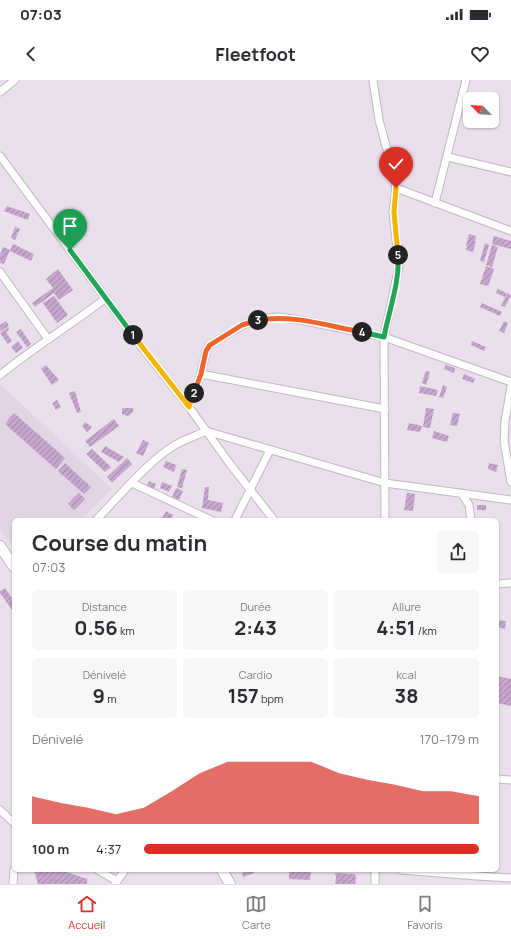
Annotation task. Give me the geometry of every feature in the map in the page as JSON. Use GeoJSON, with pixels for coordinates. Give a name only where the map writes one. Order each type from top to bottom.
{"type":"FeatureCollection","features":[{"type":"Feature","properties":{"kind":"main road"},"geometry":{"type":"LineString","coordinates":[[0,546],[12,564]]}},
{"type":"Feature","properties":{"kind":"main road"},"geometry":{"type":"LineString","coordinates":[[223,872],[230,884]]}},
{"type":"Feature","properties":{"kind":"street"},"geometry":{"type":"LineString","coordinates":[[0,92],[14,80]]}},
{"type":"Feature","properties":{"kind":"street"},"geometry":{"type":"LineString","coordinates":[[373,80],[379,120],[396,188],[394,212],[399,266],[384,337],[385,518]]}},
{"type":"Feature","properties":{"kind":"street"},"geometry":{"type":"LineString","coordinates":[[435,203],[448,157],[466,80]]}},
{"type":"Feature","properties":{"kind":"street"},"geometry":{"type":"LineString","coordinates":[[0,156],[144,350],[272,518]]}},
{"type":"Feature","properties":{"kind":"street"},"geometry":{"type":"LineString","coordinates":[[448,157],[511,172]]}},
{"type":"Feature","properties":{"kind":"street"},"geometry":{"type":"LineString","coordinates":[[396,188],[511,231]]}},
{"type":"Feature","properties":{"kind":"street"},"geometry":{"type":"LineString","coordinates":[[0,272],[48,339]]}},
{"type":"Feature","properties":{"kind":"street"},"geometry":{"type":"LineString","coordinates":[[0,375],[20,358],[106,298]]}},
{"type":"Feature","properties":{"kind":"street"},"geometry":{"type":"LineString","coordinates":[[189,407],[201,374],[206,351],[210,345],[242,325],[258,319],[278,317],[384,337],[511,382]]}},
{"type":"Feature","properties":{"kind":"street"},"geometry":{"type":"LineString","coordinates":[[201,374],[385,409]]}},
{"type":"Feature","properties":{"kind":"street"},"geometry":{"type":"LineString","coordinates":[[511,386],[505,421],[504,441],[511,482]]}},
{"type":"Feature","properties":{"kind":"street"},"geometry":{"type":"LineString","coordinates":[[98,518],[154,461],[174,446],[206,431],[385,483],[511,500]]}},
{"type":"Feature","properties":{"kind":"street"},"geometry":{"type":"LineString","coordinates":[[235,518],[270,450]]}},
{"type":"Feature","properties":{"kind":"street"},"geometry":{"type":"LineString","coordinates":[[132,482],[207,518]]}},
{"type":"Feature","properties":{"kind":"street"},"geometry":{"type":"LineString","coordinates":[[462,494],[469,505],[471,518]]}},
{"type":"Feature","properties":{"kind":"street"},"geometry":{"type":"LineString","coordinates":[[499,584],[511,583]]}},
{"type":"Feature","properties":{"kind":"street"},"geometry":{"type":"LineString","coordinates":[[499,778],[511,780]]}},
{"type":"Feature","properties":{"kind":"street"},"geometry":{"type":"LineString","coordinates":[[0,810],[12,821]]}},
{"type":"Feature","properties":{"kind":"street"},"geometry":{"type":"LineString","coordinates":[[12,884],[14,872]]}},
{"type":"Feature","properties":{"kind":"street"},"geometry":{"type":"LineString","coordinates":[[101,872],[116,883],[124,872]]}},
{"type":"Feature","properties":{"kind":"street"},"geometry":{"type":"LineString","coordinates":[[375,872],[375,884]]}},
{"type":"Feature","properties":{"kind":"street"},"geometry":{"type":"LineString","coordinates":[[452,872],[477,873],[511,878]]}},
{"type":"Feature","properties":{"kind":"shaded area"},"geometry":{"type":"Polygon","coordinates":[[[0,384],[112,489],[83,518],[12,518],[12,545],[0,530],[0,384]]]}},
{"type":"Feature","properties":{"kind":"building"},"geometry":{"type":"Polygon","coordinates":[[[7,206],[30,214],[28,220],[4,211],[7,206]]]}},
{"type":"Feature","properties":{"kind":"building"},"geometry":{"type":"Polygon","coordinates":[[[15,227],[20,229],[15,240],[11,238],[15,227]]]}},
{"type":"Feature","properties":{"kind":"building"},"geometry":{"type":"Polygon","coordinates":[[[469,234],[476,236],[473,252],[466,250],[469,234]]]}},
{"type":"Feature","properties":{"kind":"building"},"geometry":{"type":"Polygon","coordinates":[[[494,236],[511,241],[511,249],[492,244],[494,236]]]}},
{"type":"Feature","properties":{"kind":"building"},"geometry":{"type":"Polygon","coordinates":[[[485,243],[489,245],[484,262],[480,261],[485,243]]]}},
{"type":"Feature","properties":{"kind":"building"},"geometry":{"type":"Polygon","coordinates":[[[13,244],[34,254],[31,261],[10,251],[13,244]]]}},
{"type":"Feature","properties":{"kind":"building"},"geometry":{"type":"Polygon","coordinates":[[[492,245],[498,247],[492,267],[486,265],[492,245]]]}},
{"type":"Feature","properties":{"kind":"building"},"geometry":{"type":"Polygon","coordinates":[[[3,247],[10,250],[4,264],[0,263],[0,255],[3,247]]]}},
{"type":"Feature","properties":{"kind":"building"},"geometry":{"type":"Polygon","coordinates":[[[486,266],[494,269],[488,286],[480,284],[486,266]]]}},
{"type":"Feature","properties":{"kind":"building"},"geometry":{"type":"Polygon","coordinates":[[[58,269],[73,290],[59,300],[54,293],[35,307],[32,303],[53,288],[46,279],[58,269]]]}},
{"type":"Feature","properties":{"kind":"building"},"geometry":{"type":"Polygon","coordinates":[[[498,289],[506,293],[505,297],[496,293],[498,289]]]}},
{"type":"Feature","properties":{"kind":"building"},"geometry":{"type":"Polygon","coordinates":[[[507,293],[511,295],[505,307],[501,306],[507,293]]]}},
{"type":"Feature","properties":{"kind":"building"},"geometry":{"type":"Polygon","coordinates":[[[54,296],[68,315],[57,323],[43,303],[54,296]]]}},
{"type":"Feature","properties":{"kind":"building"},"geometry":{"type":"Polygon","coordinates":[[[482,303],[502,312],[500,316],[480,307],[482,303]]]}},
{"type":"Feature","properties":{"kind":"building"},"geometry":{"type":"Polygon","coordinates":[[[6,321],[9,326],[0,331],[0,325],[6,321]]]}},
{"type":"Feature","properties":{"kind":"building"},"geometry":{"type":"Polygon","coordinates":[[[504,321],[508,323],[504,333],[499,331],[504,321]]]}},
{"type":"Feature","properties":{"kind":"building"},"geometry":{"type":"Polygon","coordinates":[[[8,327],[9,330],[6,332],[12,341],[8,344],[0,333],[8,327]]]}},
{"type":"Feature","properties":{"kind":"building"},"geometry":{"type":"Polygon","coordinates":[[[21,329],[31,344],[27,347],[16,332],[21,329]]]}},
{"type":"Feature","properties":{"kind":"building"},"geometry":{"type":"Polygon","coordinates":[[[18,341],[23,348],[16,353],[11,347],[18,341]]]}},
{"type":"Feature","properties":{"kind":"building"},"geometry":{"type":"Polygon","coordinates":[[[472,341],[486,347],[484,351],[471,345],[472,341]]]}},
{"type":"Feature","properties":{"kind":"building"},"geometry":{"type":"Polygon","coordinates":[[[46,365],[59,380],[52,385],[41,369],[46,365]]]}},
{"type":"Feature","properties":{"kind":"building"},"geometry":{"type":"Polygon","coordinates":[[[446,365],[455,368],[454,373],[444,369],[446,365]]]}},
{"type":"Feature","properties":{"kind":"building"},"geometry":{"type":"Polygon","coordinates":[[[426,371],[430,372],[426,385],[422,383],[426,371]]]}},
{"type":"Feature","properties":{"kind":"building"},"geometry":{"type":"Polygon","coordinates":[[[464,374],[475,379],[473,383],[462,379],[464,374]]]}},
{"type":"Feature","properties":{"kind":"building"},"geometry":{"type":"Polygon","coordinates":[[[443,385],[447,387],[443,398],[439,397],[443,385]]]}},
{"type":"Feature","properties":{"kind":"building"},"geometry":{"type":"Polygon","coordinates":[[[420,386],[438,390],[436,396],[419,393],[420,386]]]}},
{"type":"Feature","properties":{"kind":"building"},"geometry":{"type":"Polygon","coordinates":[[[75,391],[81,412],[77,413],[69,393],[75,391]]]}},
{"type":"Feature","properties":{"kind":"building"},"geometry":{"type":"Polygon","coordinates":[[[57,400],[61,407],[56,410],[52,403],[57,400]]]}},
{"type":"Feature","properties":{"kind":"building"},"geometry":{"type":"Polygon","coordinates":[[[122,408],[133,408],[133,412],[128,416],[122,414],[122,408]]]}},
{"type":"Feature","properties":{"kind":"building"},"geometry":{"type":"Polygon","coordinates":[[[426,408],[434,409],[430,428],[423,427],[426,408]]]}},
{"type":"Feature","properties":{"kind":"building"},"geometry":{"type":"Polygon","coordinates":[[[14,413],[65,458],[56,469],[5,424],[14,413]]]}},
{"type":"Feature","properties":{"kind":"building"},"geometry":{"type":"Polygon","coordinates":[[[453,413],[460,414],[457,426],[450,425],[453,413]]]}},
{"type":"Feature","properties":{"kind":"building"},"geometry":{"type":"Polygon","coordinates":[[[114,419],[119,426],[90,447],[85,441],[114,419]]]}},
{"type":"Feature","properties":{"kind":"building"},"geometry":{"type":"Polygon","coordinates":[[[85,422],[92,427],[87,432],[82,426],[85,422]]]}},
{"type":"Feature","properties":{"kind":"building"},"geometry":{"type":"Polygon","coordinates":[[[409,423],[422,426],[420,432],[407,430],[409,423]]]}},
{"type":"Feature","properties":{"kind":"building"},"geometry":{"type":"Polygon","coordinates":[[[434,431],[449,436],[447,442],[432,438],[434,431]]]}},
{"type":"Feature","properties":{"kind":"building"},"geometry":{"type":"Polygon","coordinates":[[[143,440],[149,443],[143,456],[136,453],[143,440]]]}},
{"type":"Feature","properties":{"kind":"building"},"geometry":{"type":"Polygon","coordinates":[[[105,446],[124,457],[119,462],[101,452],[105,446]]]}},
{"type":"Feature","properties":{"kind":"building"},"geometry":{"type":"Polygon","coordinates":[[[92,449],[111,467],[105,472],[86,454],[92,449]]]}},
{"type":"Feature","properties":{"kind":"building"},"geometry":{"type":"Polygon","coordinates":[[[127,458],[132,464],[112,483],[107,477],[127,458]]]}},
{"type":"Feature","properties":{"kind":"building"},"geometry":{"type":"Polygon","coordinates":[[[166,461],[176,465],[174,472],[163,467],[166,461]]]}},
{"type":"Feature","properties":{"kind":"building"},"geometry":{"type":"Polygon","coordinates":[[[65,463],[91,487],[84,494],[58,471],[65,463]]]}},
{"type":"Feature","properties":{"kind":"building"},"geometry":{"type":"Polygon","coordinates":[[[489,463],[498,465],[496,472],[488,469],[489,463]]]}},
{"type":"Feature","properties":{"kind":"building"},"geometry":{"type":"Polygon","coordinates":[[[182,469],[187,470],[182,488],[177,487],[182,469]]]}},
{"type":"Feature","properties":{"kind":"building"},"geometry":{"type":"Polygon","coordinates":[[[149,481],[156,484],[154,489],[147,486],[149,481]]]}},
{"type":"Feature","properties":{"kind":"building"},"geometry":{"type":"Polygon","coordinates":[[[162,482],[172,486],[169,492],[160,488],[162,482]]]}},
{"type":"Feature","properties":{"kind":"building"},"geometry":{"type":"Polygon","coordinates":[[[205,487],[209,487],[208,500],[223,503],[221,512],[202,508],[205,487]]]}},
{"type":"Feature","properties":{"kind":"building"},"geometry":{"type":"Polygon","coordinates":[[[176,488],[183,491],[179,500],[172,497],[176,488]]]}},
{"type":"Feature","properties":{"kind":"building"},"geometry":{"type":"Polygon","coordinates":[[[79,493],[85,499],[74,510],[68,504],[79,493]]]}},
{"type":"Feature","properties":{"kind":"building"},"geometry":{"type":"Polygon","coordinates":[[[407,493],[415,494],[413,511],[404,510],[407,493]]]}},
{"type":"Feature","properties":{"kind":"building"},"geometry":{"type":"Polygon","coordinates":[[[477,505],[486,505],[486,510],[477,510],[477,505]]]}},
{"type":"Feature","properties":{"kind":"building"},"geometry":{"type":"Polygon","coordinates":[[[166,511],[173,515],[172,518],[162,518],[166,511]]]}},
{"type":"Feature","properties":{"kind":"building"},"geometry":{"type":"Polygon","coordinates":[[[5,588],[12,598],[12,610],[0,593],[0,591],[5,588]]]}},
{"type":"Feature","properties":{"kind":"building"},"geometry":{"type":"Polygon","coordinates":[[[499,620],[506,621],[505,629],[499,628],[499,620]]]}},
{"type":"Feature","properties":{"kind":"building"},"geometry":{"type":"Polygon","coordinates":[[[499,676],[511,679],[511,706],[499,703],[499,676]]]}},
{"type":"Feature","properties":{"kind":"building"},"geometry":{"type":"Polygon","coordinates":[[[35,872],[67,872],[87,879],[87,884],[38,884],[35,872]]]}},
{"type":"Feature","properties":{"kind":"building"},"geometry":{"type":"Polygon","coordinates":[[[254,872],[254,873],[243,877],[242,873],[254,872]]]}},
{"type":"Feature","properties":{"kind":"building"},"geometry":{"type":"Polygon","coordinates":[[[289,872],[311,872],[310,880],[289,879],[289,872]]]}},
{"type":"Feature","properties":{"kind":"building"},"geometry":{"type":"Polygon","coordinates":[[[335,873],[355,874],[355,884],[335,884],[335,873]]]}},
{"type":"Feature","properties":{"kind":"route"},"geometry":{"type":"LineString","coordinates":[[70,250],[144,350],[189,407],[201,374],[206,351],[210,345],[242,325],[258,319],[278,317],[300,320],[384,337],[399,266],[394,212],[396,188]]}}]}
